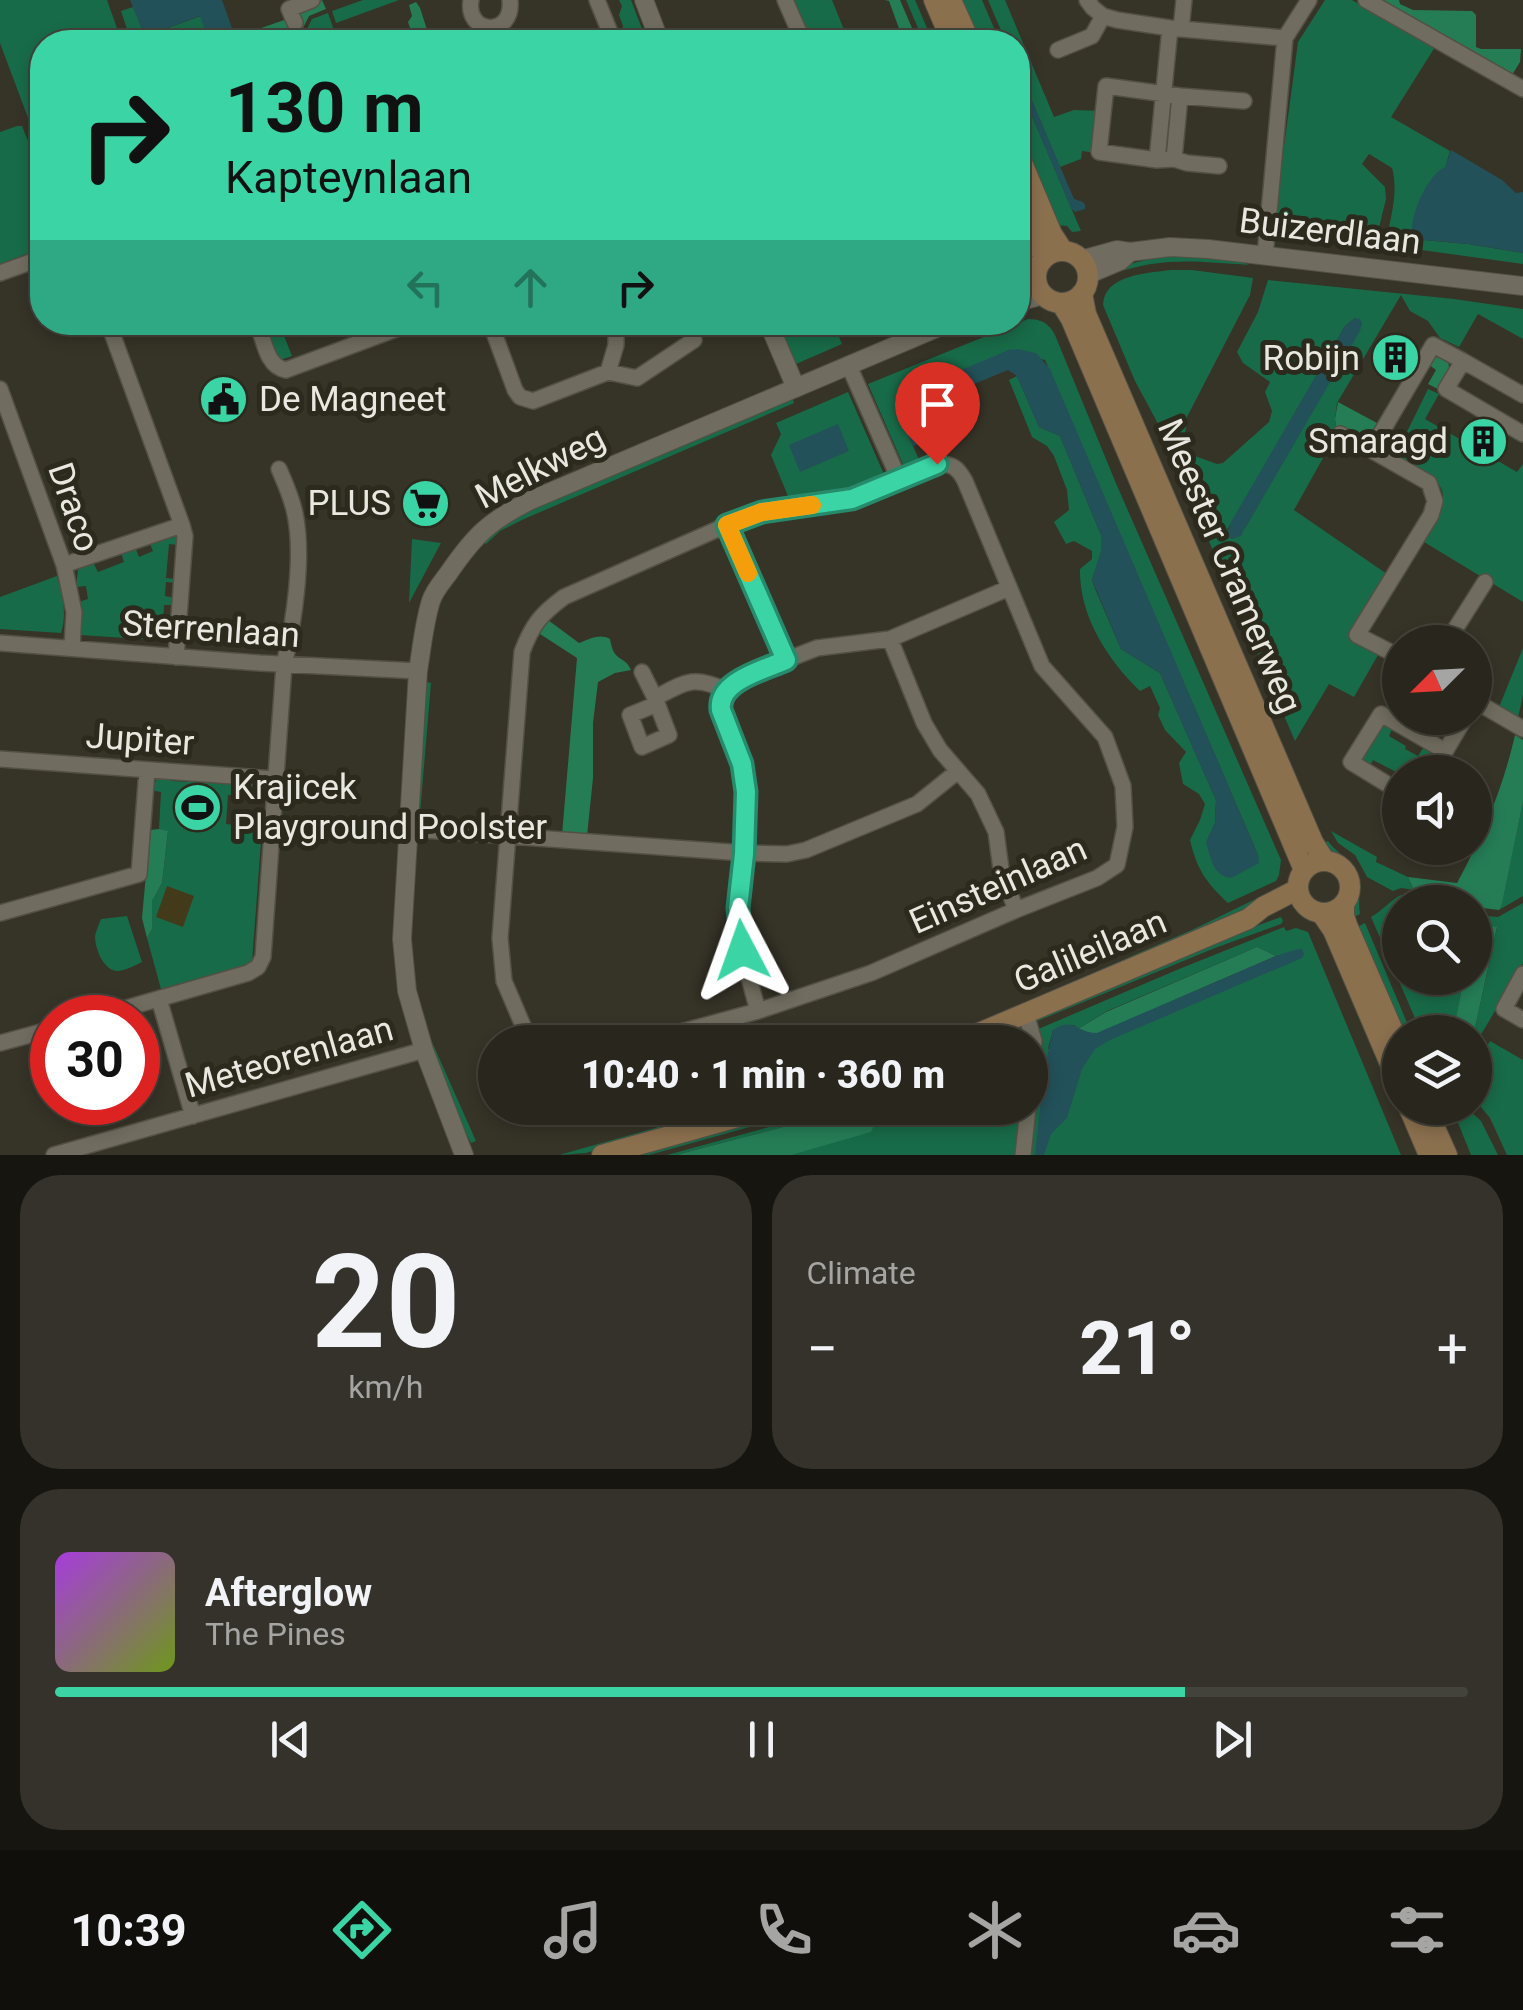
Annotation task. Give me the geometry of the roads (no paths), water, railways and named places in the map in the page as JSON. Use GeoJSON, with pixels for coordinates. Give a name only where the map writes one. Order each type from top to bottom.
{"type":"FeatureCollection","features":[{"type":"Feature","properties":{"kind":"main road"},"geometry":{"type":"LineString","coordinates":[[934,0],[947,30]]}},
{"type":"Feature","properties":{"kind":"main road"},"geometry":{"type":"LineString","coordinates":[[952,0],[965,30]]}},
{"type":"Feature","properties":{"kind":"main road","name":"Meester Cramerweg"},"geometry":{"type":"LineString","coordinates":[[1030,182],[1052,234],[1062,276],[1271,788],[1307,894],[1333,930],[1382,1045]]}},
{"type":"Feature","properties":{"kind":"main road","name":"Meester Cramerweg"},"geometry":{"type":"LineString","coordinates":[[1030,218],[1086,314],[1312,842],[1325,861]]}},
{"type":"Feature","properties":{"kind":"main road"},"geometry":{"type":"LineString","coordinates":[[1325,861],[1342,869],[1348,877],[1349,896],[1334,912],[1307,894],[1314,863],[1325,861]]}},
{"type":"Feature","properties":{"kind":"main road","name":"Galileilaan"},"geometry":{"type":"LineString","coordinates":[[999,1025],[1248,919],[1263,907],[1307,894]]}},
{"type":"Feature","properties":{"kind":"main road"},"geometry":{"type":"LineString","coordinates":[[1344,904],[1347,924],[1386,1015]]}},
{"type":"Feature","properties":{"kind":"main road"},"geometry":{"type":"LineString","coordinates":[[602,1155],[709,1125]]}},
{"type":"Feature","properties":{"kind":"main road"},"geometry":{"type":"LineString","coordinates":[[1417,1125],[1430,1155]]}},
{"type":"Feature","properties":{"kind":"main road"},"geometry":{"type":"LineString","coordinates":[[1433,1125],[1446,1155]]}},
{"type":"Feature","properties":{"kind":"street"},"geometry":{"type":"LineString","coordinates":[[295,23],[289,9],[312,0]]}},
{"type":"Feature","properties":{"kind":"street"},"geometry":{"type":"LineString","coordinates":[[472,0],[473,18],[490,28],[507,20],[511,0]]}},
{"type":"Feature","properties":{"kind":"street"},"geometry":{"type":"LineString","coordinates":[[597,0],[609,30]]}},
{"type":"Feature","properties":{"kind":"street"},"geometry":{"type":"LineString","coordinates":[[644,0],[655,30]]}},
{"type":"Feature","properties":{"kind":"street"},"geometry":{"type":"LineString","coordinates":[[785,0],[798,30]]}},
{"type":"Feature","properties":{"kind":"street"},"geometry":{"type":"LineString","coordinates":[[1087,0],[1103,16],[1116,20],[1285,38]]}},
{"type":"Feature","properties":{"kind":"street"},"geometry":{"type":"LineString","coordinates":[[1166,159],[1176,28],[1184,0]]}},
{"type":"Feature","properties":{"kind":"street"},"geometry":{"type":"LineString","coordinates":[[1265,256],[1285,38],[1308,0]]}},
{"type":"Feature","properties":{"kind":"street"},"geometry":{"type":"LineString","coordinates":[[1366,0],[1520,81]]}},
{"type":"Feature","properties":{"kind":"street"},"geometry":{"type":"LineString","coordinates":[[1058,50],[1092,36],[1103,16]]}},
{"type":"Feature","properties":{"kind":"street"},"geometry":{"type":"LineString","coordinates":[[1219,166],[1099,152],[1106,86],[1244,101]]}},
{"type":"Feature","properties":{"kind":"street","name":"Buizerdlaan"},"geometry":{"type":"LineString","coordinates":[[1062,276],[1120,261],[1130,252],[1170,247],[1523,286]]}},
{"type":"Feature","properties":{"kind":"street"},"geometry":{"type":"LineString","coordinates":[[0,273],[30,262]]}},
{"type":"Feature","properties":{"kind":"street"},"geometry":{"type":"LineString","coordinates":[[1030,285],[1062,276]]}},
{"type":"Feature","properties":{"kind":"street"},"geometry":{"type":"LineString","coordinates":[[1030,295],[1062,276]]}},
{"type":"Feature","properties":{"kind":"street"},"geometry":{"type":"LineString","coordinates":[[113,335],[164,466],[185,536],[176,657]]}},
{"type":"Feature","properties":{"kind":"street"},"geometry":{"type":"LineString","coordinates":[[262,335],[273,364],[280,370],[380,335]]}},
{"type":"Feature","properties":{"kind":"street"},"geometry":{"type":"LineString","coordinates":[[495,335],[515,390],[526,400],[540,399],[608,372],[637,378],[694,340],[691,335]]}},
{"type":"Feature","properties":{"kind":"street"},"geometry":{"type":"LineString","coordinates":[[608,372],[616,335]]}},
{"type":"Feature","properties":{"kind":"street"},"geometry":{"type":"LineString","coordinates":[[774,335],[796,388]]}},
{"type":"Feature","properties":{"kind":"street","name":"Melkweg"},"geometry":{"type":"LineString","coordinates":[[464,1155],[424,1050],[407,991],[402,939],[418,671],[432,596],[481,530],[503,514],[921,335]]}},
{"type":"Feature","properties":{"kind":"street"},"geometry":{"type":"LineString","coordinates":[[1371,450],[1433,345],[1523,395]]}},
{"type":"Feature","properties":{"kind":"street"},"geometry":{"type":"LineString","coordinates":[[1463,361],[1446,389],[1523,434]]}},
{"type":"Feature","properties":{"kind":"street"},"geometry":{"type":"LineString","coordinates":[[523,1025],[504,981],[500,938],[522,652],[530,630],[544,612],[564,597],[727,525],[762,512],[852,499],[900,480],[849,366]]}},
{"type":"Feature","properties":{"kind":"street","name":"Draco"},"geometry":{"type":"LineString","coordinates":[[0,389],[64,565],[74,612],[72,648]]}},
{"type":"Feature","properties":{"kind":"street"},"geometry":{"type":"LineString","coordinates":[[1340,434],[1429,483],[1435,501],[1431,515],[1357,635],[1382,648]]}},
{"type":"Feature","properties":{"kind":"street","name":"Einsteinlaan"},"geometry":{"type":"LineString","coordinates":[[707,1025],[871,974],[1097,878],[1117,865],[1125,826],[1122,786],[1104,737],[1042,666],[959,470],[949,463],[937,464],[900,480]]}},
{"type":"Feature","properties":{"kind":"street"},"geometry":{"type":"LineString","coordinates":[[160,999],[248,973],[258,967],[263,957],[284,664],[292,630],[298,559],[296,516],[278,465]]}},
{"type":"Feature","properties":{"kind":"street"},"geometry":{"type":"LineString","coordinates":[[64,565],[182,524]]}},
{"type":"Feature","properties":{"kind":"street"},"geometry":{"type":"LineString","coordinates":[[727,525],[786,660]]}},
{"type":"Feature","properties":{"kind":"street"},"geometry":{"type":"LineString","coordinates":[[1457,625],[1485,582]]}},
{"type":"Feature","properties":{"kind":"street"},"geometry":{"type":"LineString","coordinates":[[758,1011],[742,950],[738,908],[746,792],[742,764],[721,710],[725,690],[817,648],[890,639],[1009,588]]}},
{"type":"Feature","properties":{"kind":"street"},"geometry":{"type":"LineString","coordinates":[[890,639],[924,723],[940,750],[978,794],[996,832],[1001,869],[1016,910]]}},
{"type":"Feature","properties":{"kind":"street","name":"Sterrenlaan"},"geometry":{"type":"LineString","coordinates":[[0,643],[418,671]]}},
{"type":"Feature","properties":{"kind":"street"},"geometry":{"type":"LineString","coordinates":[[642,672],[656,701],[686,681],[705,680],[725,690]]}},
{"type":"Feature","properties":{"kind":"street"},"geometry":{"type":"LineString","coordinates":[[1492,710],[1523,728]]}},
{"type":"Feature","properties":{"kind":"street"},"geometry":{"type":"LineString","coordinates":[[1382,781],[1352,762],[1381,714],[1445,751]]}},
{"type":"Feature","properties":{"kind":"street"},"geometry":{"type":"LineString","coordinates":[[1443,755],[1455,735]]}},
{"type":"Feature","properties":{"kind":"street","name":"Jupiter"},"geometry":{"type":"LineString","coordinates":[[0,758],[276,779]]}},
{"type":"Feature","properties":{"kind":"street"},"geometry":{"type":"LineString","coordinates":[[0,914],[140,874],[148,770]]}},
{"type":"Feature","properties":{"kind":"street"},"geometry":{"type":"LineString","coordinates":[[410,828],[787,854],[806,850],[917,804],[958,772]]}},
{"type":"Feature","properties":{"kind":"street"},"geometry":{"type":"LineString","coordinates":[[1523,974],[1504,1009],[1523,1020]]}},
{"type":"Feature","properties":{"kind":"street"},"geometry":{"type":"LineString","coordinates":[[160,1002],[193,1116]]}},
{"type":"Feature","properties":{"kind":"street"},"geometry":{"type":"LineString","coordinates":[[1026,1014],[1029,1025]]}},
{"type":"Feature","properties":{"kind":"street"},"geometry":{"type":"LineString","coordinates":[[0,1044],[30,1035]]}},
{"type":"Feature","properties":{"kind":"street","name":"Meteorenlaan"},"geometry":{"type":"LineString","coordinates":[[54,1155],[424,1050]]}},
{"type":"Feature","properties":{"kind":"street"},"geometry":{"type":"LineString","coordinates":[[1023,1155],[1026,1125]]}},
{"type":"Feature","properties":{"kind":"water"},"geometry":{"type":"Polygon","coordinates":[[[130,0],[222,0],[233,30],[205,30],[200,16],[162,30],[142,30],[130,0]]]}},
{"type":"Feature","properties":{"kind":"water"},"geometry":{"type":"Polygon","coordinates":[[[1030,96],[1074,199],[1085,205],[1085,209],[1075,212],[1030,111],[1030,96]]]}},
{"type":"Feature","properties":{"kind":"water"},"geometry":{"type":"Polygon","coordinates":[[[1451,150],[1502,180],[1516,193],[1523,192],[1523,253],[1424,240],[1412,232],[1422,195],[1445,167],[1451,150]]]}},
{"type":"Feature","properties":{"kind":"water"},"geometry":{"type":"Polygon","coordinates":[[[1355,318],[1362,323],[1360,331],[1241,536],[1227,537],[1230,524],[1345,326],[1355,318]]]}},
{"type":"Feature","properties":{"kind":"water"},"geometry":{"type":"Polygon","coordinates":[[[1018,349],[1036,353],[1050,369],[1258,855],[1259,863],[1231,878],[1220,874],[1211,860],[1206,843],[1215,823],[1216,800],[1160,673],[1121,649],[1092,580],[1101,552],[1101,535],[1060,436],[1039,427],[1017,376],[1008,370],[950,394],[960,428],[955,432],[913,446],[897,409],[895,400],[901,395],[1018,349]]]}},
{"type":"Feature","properties":{"kind":"water"},"geometry":{"type":"Polygon","coordinates":[[[838,424],[849,451],[800,472],[789,445],[838,424]]]}},
{"type":"Feature","properties":{"kind":"water"},"geometry":{"type":"Polygon","coordinates":[[[1298,949],[1304,954],[1095,1049],[1082,1069],[1067,1118],[1051,1134],[1044,1155],[1035,1155],[1038,1125],[1048,1125],[1048,1053],[1053,1030],[1071,1025],[1097,1033],[1298,949]]]}},
{"type":"Feature","properties":{"kind":"place","name":"Robijn"},"geometry":{"type":"Point","coordinates":[1395,358]}},
{"type":"Feature","properties":{"kind":"place","name":"De Magneet"},"geometry":{"type":"Point","coordinates":[224,399]}},
{"type":"Feature","properties":{"kind":"place","name":"Smaragd"},"geometry":{"type":"Point","coordinates":[1483,441]}},
{"type":"Feature","properties":{"kind":"place","name":"PLUS"},"geometry":{"type":"Point","coordinates":[426,503]}},
{"type":"Feature","properties":{"kind":"place","name":"Krajicek Playground Poolster"},"geometry":{"type":"Point","coordinates":[198,807]}}]}
